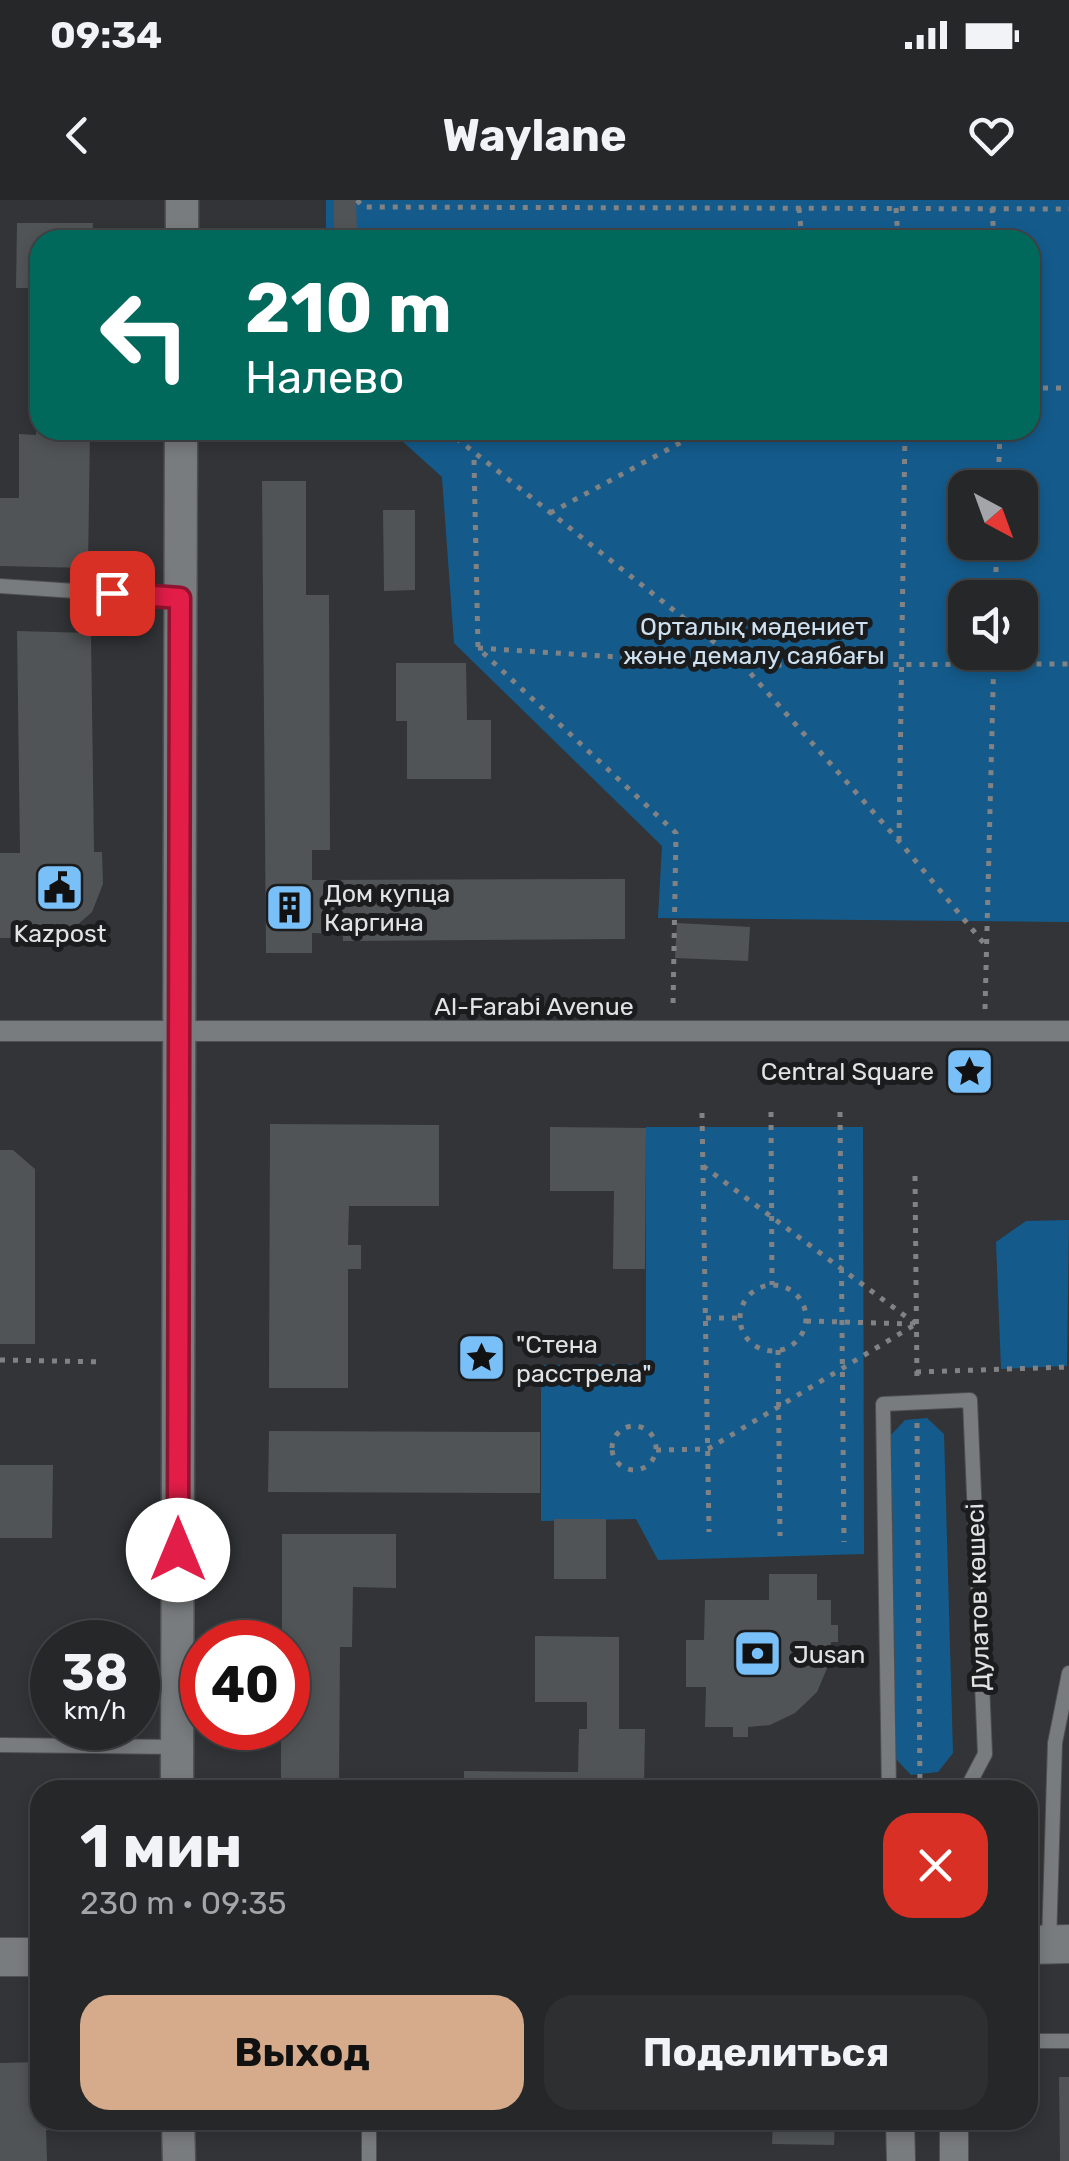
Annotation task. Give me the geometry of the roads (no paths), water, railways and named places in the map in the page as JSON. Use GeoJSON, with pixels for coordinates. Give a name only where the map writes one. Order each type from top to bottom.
{"type":"FeatureCollection","features":[{"type":"Feature","properties":{"kind":"main road"},"geometry":{"type":"LineString","coordinates":[[0,1957],[30,1957]]}},
{"type":"Feature","properties":{"kind":"street"},"geometry":{"type":"LineString","coordinates":[[182,200],[182,230]]}},
{"type":"Feature","properties":{"kind":"street"},"geometry":{"type":"LineString","coordinates":[[177,1780],[181,440]]}},
{"type":"Feature","properties":{"kind":"street","name":"Al-Farabi Avenue"},"geometry":{"type":"LineString","coordinates":[[0,1031],[1069,1030]]}},
{"type":"Feature","properties":{"kind":"street"},"geometry":{"type":"LineString","coordinates":[[178,2130],[179,2161]]}},
{"type":"Feature","properties":{"kind":"street"},"geometry":{"type":"LineString","coordinates":[[900,2130],[901,2161]]}},
{"type":"Feature","properties":{"kind":"street"},"geometry":{"type":"LineString","coordinates":[[954,2130],[954,2161]]}},
{"type":"Feature","properties":{"kind":"lane"},"geometry":{"type":"LineString","coordinates":[[0,586],[180,598]]}},
{"type":"Feature","properties":{"kind":"lane","name":"Дулатов көшесі"},"geometry":{"type":"LineString","coordinates":[[888,1780],[883,1404],[970,1400],[984,1754],[971,1780]]}},
{"type":"Feature","properties":{"kind":"lane"},"geometry":{"type":"LineString","coordinates":[[1049,1944],[1055,1743],[1069,1673]]}},
{"type":"Feature","properties":{"kind":"lane"},"geometry":{"type":"LineString","coordinates":[[0,1745],[178,1747]]}},
{"type":"Feature","properties":{"kind":"lane"},"geometry":{"type":"LineString","coordinates":[[1038,2042],[1069,2041]]}},
{"type":"Feature","properties":{"kind":"lane"},"geometry":{"type":"LineString","coordinates":[[369,2130],[369,2161]]}},
{"type":"Feature","properties":{"kind":"place","name":"Kazpost"},"geometry":{"type":"Point","coordinates":[60,887]}},
{"type":"Feature","properties":{"kind":"place","name":"Дом купца Каргина"},"geometry":{"type":"Point","coordinates":[289,907]}},
{"type":"Feature","properties":{"kind":"place","name":"Central Square"},"geometry":{"type":"Point","coordinates":[969,1071]}},
{"type":"Feature","properties":{"kind":"place","name":"\"Стена расстрела\""},"geometry":{"type":"Point","coordinates":[481,1358]}},
{"type":"Feature","properties":{"kind":"place","name":"Jusan"},"geometry":{"type":"Point","coordinates":[758,1654]}},
{"type":"Feature","properties":{"kind":"park label","name":"Орталық мәдениет және демалу саябағы"},"geometry":{"type":"Point","coordinates":[754,640]}}]}
